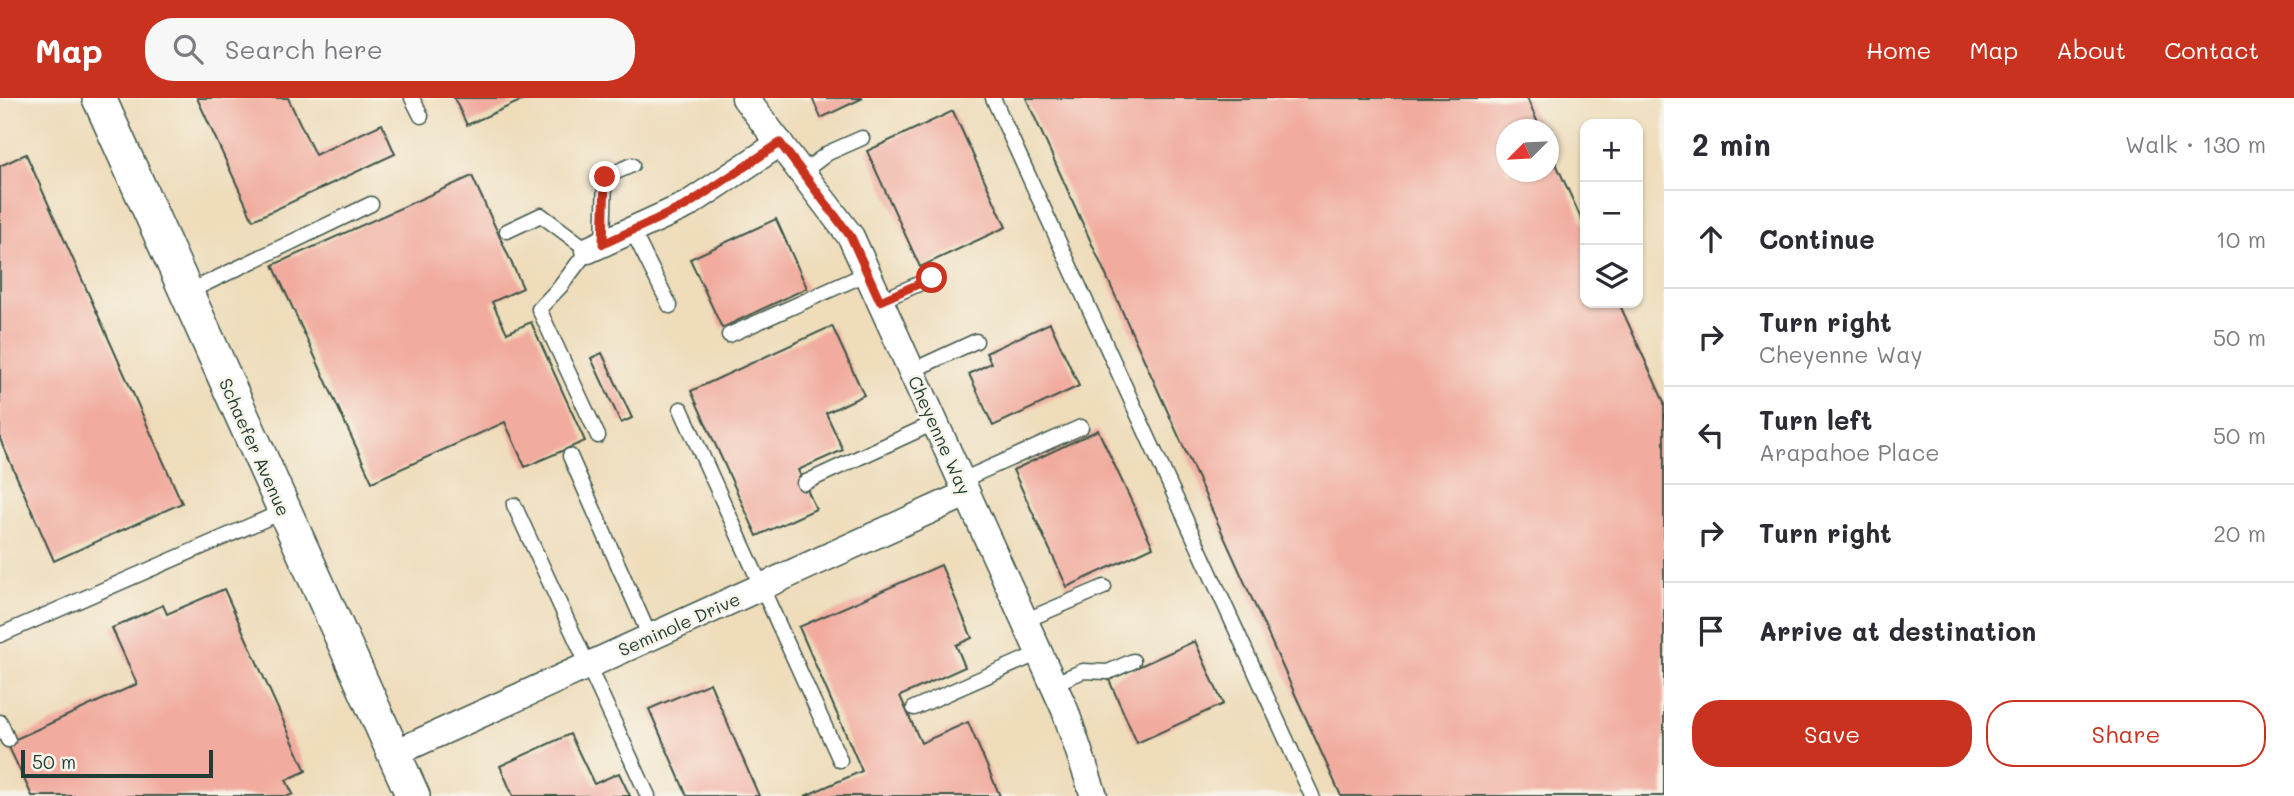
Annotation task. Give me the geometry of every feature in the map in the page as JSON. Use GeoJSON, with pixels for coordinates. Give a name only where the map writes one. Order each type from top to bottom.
{"type":"FeatureCollection","features":[{"type":"Feature","properties":{"kind":"street","name":"Schaefer Avenue"},"geometry":{"type":"LineString","coordinates":[[99,98],[413,796]]}},
{"type":"Feature","properties":{"kind":"street","name":"Cheyenne Way"},"geometry":{"type":"LineString","coordinates":[[745,98],[851,237],[1065,710],[1094,796]]}},
{"type":"Feature","properties":{"kind":"street"},"geometry":{"type":"LineString","coordinates":[[596,247],[687,205],[780,143]]}},
{"type":"Feature","properties":{"kind":"street","name":"Seminole Drive"},"geometry":{"type":"LineString","coordinates":[[393,754],[760,587],[963,487]]}},
{"type":"Feature","properties":{"kind":"lane"},"geometry":{"type":"LineString","coordinates":[[412,98],[421,117]]}},
{"type":"Feature","properties":{"kind":"lane"},"geometry":{"type":"LineString","coordinates":[[993,98],[1312,796]]}},
{"type":"Feature","properties":{"kind":"lane"},"geometry":{"type":"LineString","coordinates":[[803,172],[828,153],[862,138]]}},
{"type":"Feature","properties":{"kind":"lane"},"geometry":{"type":"LineString","coordinates":[[598,436],[539,309],[596,247],[605,177],[632,165]]}},
{"type":"Feature","properties":{"kind":"lane"},"geometry":{"type":"LineString","coordinates":[[186,293],[371,204]]}},
{"type":"Feature","properties":{"kind":"lane"},"geometry":{"type":"LineString","coordinates":[[507,231],[541,215],[596,247]]}},
{"type":"Feature","properties":{"kind":"lane"},"geometry":{"type":"LineString","coordinates":[[632,230],[670,306]]}},
{"type":"Feature","properties":{"kind":"lane"},"geometry":{"type":"LineString","coordinates":[[729,335],[868,273]]}},
{"type":"Feature","properties":{"kind":"lane"},"geometry":{"type":"LineString","coordinates":[[880,301],[932,278]]}},
{"type":"Feature","properties":{"kind":"lane"},"geometry":{"type":"LineString","coordinates":[[911,371],[976,341]]}},
{"type":"Feature","properties":{"kind":"lane"},"geometry":{"type":"LineString","coordinates":[[681,409],[840,760]]}},
{"type":"Feature","properties":{"kind":"lane"},"geometry":{"type":"LineString","coordinates":[[804,483],[934,423]]}},
{"type":"Feature","properties":{"kind":"lane"},"geometry":{"type":"LineString","coordinates":[[963,487],[1080,427]]}},
{"type":"Feature","properties":{"kind":"lane"},"geometry":{"type":"LineString","coordinates":[[570,456],[650,637]]}},
{"type":"Feature","properties":{"kind":"lane"},"geometry":{"type":"LineString","coordinates":[[514,505],[649,796]]}},
{"type":"Feature","properties":{"kind":"lane"},"geometry":{"type":"LineString","coordinates":[[0,635],[284,511]]}},
{"type":"Feature","properties":{"kind":"lane"},"geometry":{"type":"LineString","coordinates":[[1024,621],[1104,587]]}},
{"type":"Feature","properties":{"kind":"lane"},"geometry":{"type":"LineString","coordinates":[[914,708],[1038,653]]}},
{"type":"Feature","properties":{"kind":"lane"},"geometry":{"type":"LineString","coordinates":[[1053,684],[1083,671],[1108,672],[1133,661]]}},
{"type":"Feature","properties":{"kind":"lane"},"geometry":{"type":"LineString","coordinates":[[0,722],[8,740]]}},
{"type":"Feature","properties":{"kind":"building"},"geometry":{"type":"Polygon","coordinates":[[[197,98],[288,98],[315,155],[382,124],[395,154],[253,220],[197,98]]]}},
{"type":"Feature","properties":{"kind":"building"},"geometry":{"type":"Polygon","coordinates":[[[454,98],[527,98],[467,125],[454,98]]]}},
{"type":"Feature","properties":{"kind":"building"},"geometry":{"type":"Polygon","coordinates":[[[812,98],[863,98],[821,118],[812,98]]]}},
{"type":"Feature","properties":{"kind":"building"},"geometry":{"type":"Polygon","coordinates":[[[1026,98],[1527,98],[1536,119],[1496,119],[1496,182],[1559,182],[1559,170],[1580,216],[1580,308],[1621,308],[1664,402],[1664,796],[1341,796],[1026,98]]]}},
{"type":"Feature","properties":{"kind":"building"},"geometry":{"type":"Polygon","coordinates":[[[953,111],[1006,227],[920,267],[867,151],[953,111]]]}},
{"type":"Feature","properties":{"kind":"building"},"geometry":{"type":"Polygon","coordinates":[[[26,154],[182,503],[54,561],[0,439],[0,166],[26,154]]]}},
{"type":"Feature","properties":{"kind":"building"},"geometry":{"type":"Polygon","coordinates":[[[472,176],[523,288],[492,302],[507,333],[531,322],[585,441],[525,467],[505,422],[372,482],[273,265],[472,176]]]}},
{"type":"Feature","properties":{"kind":"building"},"geometry":{"type":"Polygon","coordinates":[[[776,219],[807,288],[722,328],[690,259],[776,219]]]}},
{"type":"Feature","properties":{"kind":"building"},"geometry":{"type":"Polygon","coordinates":[[[1050,323],[1079,386],[993,426],[969,374],[991,363],[986,353],[1050,323]]]}},
{"type":"Feature","properties":{"kind":"building"},"geometry":{"type":"Polygon","coordinates":[[[832,326],[864,395],[826,413],[843,450],[798,470],[816,509],[757,536],[691,391],[832,326]]]}},
{"type":"Feature","properties":{"kind":"building"},"geometry":{"type":"Polygon","coordinates":[[[602,353],[632,418],[621,423],[591,358],[602,353]]]}},
{"type":"Feature","properties":{"kind":"building"},"geometry":{"type":"Polygon","coordinates":[[[1098,430],[1153,547],[1067,587],[1013,470],[1098,430]]]}},
{"type":"Feature","properties":{"kind":"building"},"geometry":{"type":"Polygon","coordinates":[[[941,565],[972,638],[956,645],[965,667],[900,696],[921,743],[968,722],[1000,796],[805,796],[862,771],[799,627],[941,565]]]}},
{"type":"Feature","properties":{"kind":"building"},"geometry":{"type":"Polygon","coordinates":[[[224,589],[306,771],[286,780],[293,794],[32,796],[7,743],[137,684],[112,628],[163,605],[167,614],[224,589]]]}},
{"type":"Feature","properties":{"kind":"building"},"geometry":{"type":"Polygon","coordinates":[[[1195,641],[1223,704],[1137,743],[1109,680],[1195,641]]]}},
{"type":"Feature","properties":{"kind":"building"},"geometry":{"type":"Polygon","coordinates":[[[710,683],[759,796],[687,796],[649,709],[710,683]]]}},
{"type":"Feature","properties":{"kind":"building"},"geometry":{"type":"Polygon","coordinates":[[[570,734],[594,784],[619,773],[630,796],[513,796],[500,766],[570,734]]]}},
{"type":"Feature","properties":{"kind":"route"},"geometry":{"type":"LineString","coordinates":[[605,177],[603,244],[687,205],[780,143],[851,237],[880,301],[932,278]]}}]}
